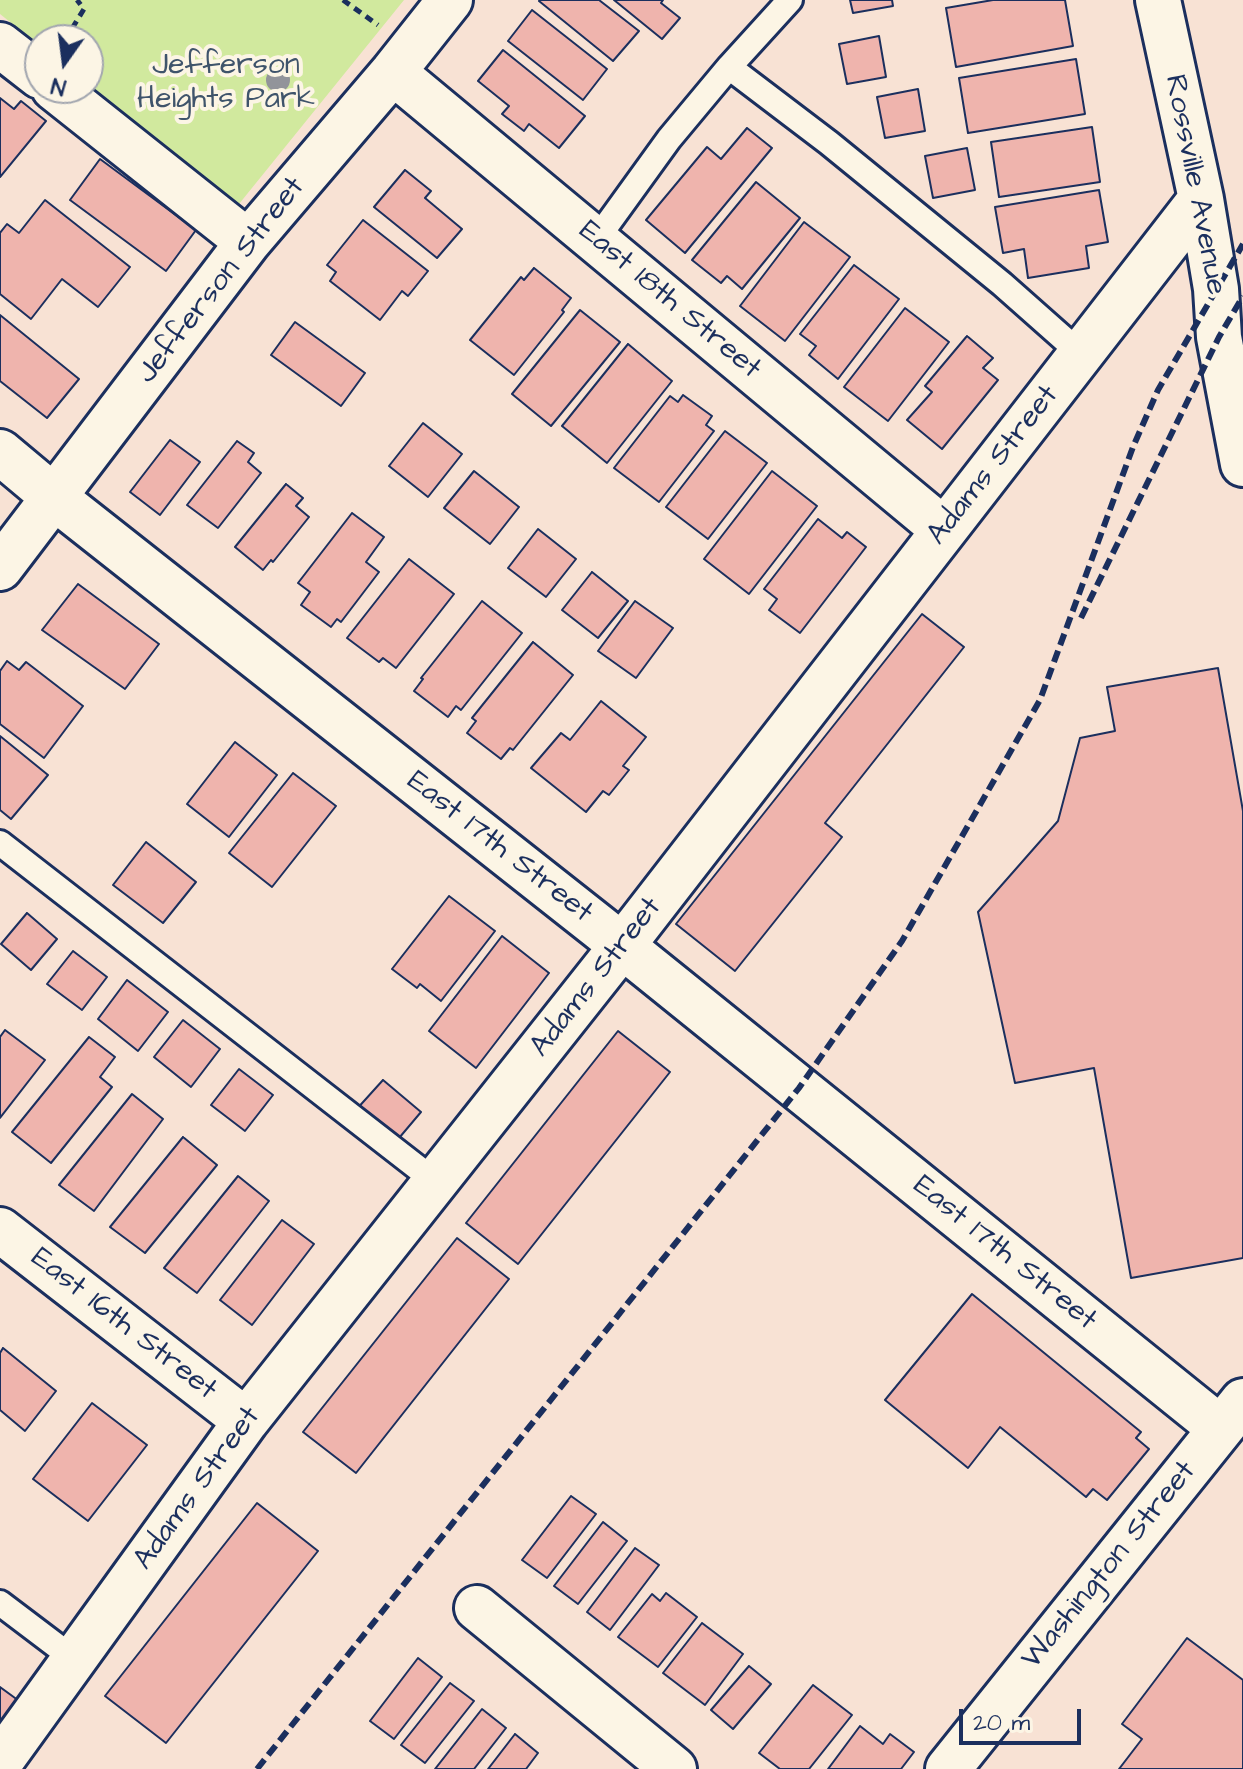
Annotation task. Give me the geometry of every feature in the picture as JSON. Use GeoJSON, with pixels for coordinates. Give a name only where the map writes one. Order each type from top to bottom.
{"type":"FeatureCollection","features":[{"type":"Feature","properties":{"kind":"street","name":"Jefferson Street"},"geometry":{"type":"LineString","coordinates":[[0,568],[248,242],[450,0]]}},
{"type":"Feature","properties":{"kind":"street","name":"Rossville Avenue"},"geometry":{"type":"LineString","coordinates":[[1158,0],[1201,199],[1216,289],[1219,337],[1243,464]]}},
{"type":"Feature","properties":{"kind":"street"},"geometry":{"type":"LineString","coordinates":[[0,45],[24,64]]}},
{"type":"Feature","properties":{"kind":"street","name":"East 18th Street"},"geometry":{"type":"LineString","coordinates":[[393,72],[944,530]]}},
{"type":"Feature","properties":{"kind":"street"},"geometry":{"type":"LineString","coordinates":[[74,104],[248,242]]}},
{"type":"Feature","properties":{"kind":"street","name":"Adams Street"},"geometry":{"type":"LineString","coordinates":[[0,1762],[246,1421],[622,946],[1201,199]]}},
{"type":"Feature","properties":{"kind":"street","name":"East 17th Street"},"geometry":{"type":"LineString","coordinates":[[0,452],[622,946],[1231,1415]]}},
{"type":"Feature","properties":{"kind":"street","name":"East 16th Street"},"geometry":{"type":"LineString","coordinates":[[0,1230],[246,1421]]}},
{"type":"Feature","properties":{"kind":"street","name":"Washington Street"},"geometry":{"type":"LineString","coordinates":[[948,1769],[1231,1415]]}},
{"type":"Feature","properties":{"kind":"street"},"geometry":{"type":"LineString","coordinates":[[477,1608],[674,1769]]}},
{"type":"Feature","properties":{"kind":"lane"},"geometry":{"type":"LineString","coordinates":[[596,240],[669,139],[790,0]]}},
{"type":"Feature","properties":{"kind":"lane"},"geometry":{"type":"LineString","coordinates":[[729,67],[829,143],[1002,284],[1081,354]]}},
{"type":"Feature","properties":{"kind":"lane"},"geometry":{"type":"LineString","coordinates":[[0,843],[436,1182]]}},
{"type":"Feature","properties":{"kind":"lane"},"geometry":{"type":"LineString","coordinates":[[0,1603],[74,1659]]}},
{"type":"Feature","properties":{"kind":"path"},"geometry":{"type":"LineString","coordinates":[[75,24],[84,9],[77,0]]}},
{"type":"Feature","properties":{"kind":"green space","name":"Jefferson Heights Park"},"geometry":{"type":"Polygon","coordinates":[[[0,0],[404,0],[239,204],[104,97],[104,24],[24,24],[24,33],[0,14],[0,0]]]}},
{"type":"Feature","properties":{"kind":"building"},"geometry":{"type":"Polygon","coordinates":[[[540,0],[599,0],[639,31],[613,61],[540,0]]]}},
{"type":"Feature","properties":{"kind":"building"},"geometry":{"type":"Polygon","coordinates":[[[614,0],[663,0],[661,3],[680,18],[662,39],[614,0]]]}},
{"type":"Feature","properties":{"kind":"building"},"geometry":{"type":"Polygon","coordinates":[[[850,0],[892,0],[893,6],[853,13],[850,0]]]}},
{"type":"Feature","properties":{"kind":"building"},"geometry":{"type":"Polygon","coordinates":[[[993,0],[1065,0],[1073,46],[956,67],[946,8],[993,0]]]}},
{"type":"Feature","properties":{"kind":"building"},"geometry":{"type":"Polygon","coordinates":[[[532,10],[607,69],[583,100],[508,41],[532,10]]]}},
{"type":"Feature","properties":{"kind":"building"},"geometry":{"type":"Polygon","coordinates":[[[879,36],[886,77],[847,84],[839,44],[879,36]]]}},
{"type":"Feature","properties":{"kind":"building"},"geometry":{"type":"Polygon","coordinates":[[[503,50],[585,116],[559,148],[529,124],[524,131],[502,114],[509,106],[478,81],[503,50]]]}},
{"type":"Feature","properties":{"kind":"building"},"geometry":{"type":"Polygon","coordinates":[[[1076,59],[1085,114],[968,133],[959,78],[1076,59]]]}},
{"type":"Feature","properties":{"kind":"building"},"geometry":{"type":"Polygon","coordinates":[[[918,89],[925,131],[885,138],[877,97],[918,89]]]}},
{"type":"Feature","properties":{"kind":"building"},"geometry":{"type":"Polygon","coordinates":[[[0,98],[14,109],[21,101],[46,121],[0,177],[0,98]]]}},
{"type":"Feature","properties":{"kind":"building"},"geometry":{"type":"Polygon","coordinates":[[[1092,127],[1100,182],[999,197],[991,142],[1092,127]]]}},
{"type":"Feature","properties":{"kind":"building"},"geometry":{"type":"Polygon","coordinates":[[[747,128],[772,148],[685,253],[646,220],[707,147],[721,159],[747,128]]]}},
{"type":"Feature","properties":{"kind":"building"},"geometry":{"type":"Polygon","coordinates":[[[967,148],[975,190],[933,198],[925,156],[967,148]]]}},
{"type":"Feature","properties":{"kind":"building"},"geometry":{"type":"Polygon","coordinates":[[[100,159],[196,230],[166,271],[70,200],[100,159]]]}},
{"type":"Feature","properties":{"kind":"building"},"geometry":{"type":"Polygon","coordinates":[[[405,170],[431,191],[425,198],[462,229],[437,258],[374,207],[405,170]]]}},
{"type":"Feature","properties":{"kind":"building"},"geometry":{"type":"Polygon","coordinates":[[[756,182],[800,218],[742,289],[727,276],[721,283],[692,260],[756,182]]]}},
{"type":"Feature","properties":{"kind":"building"},"geometry":{"type":"Polygon","coordinates":[[[1099,190],[1108,242],[1086,246],[1089,268],[1028,278],[1024,249],[1003,253],[995,207],[1099,190]]]}},
{"type":"Feature","properties":{"kind":"building"},"geometry":{"type":"Polygon","coordinates":[[[45,200],[130,267],[98,307],[62,279],[31,319],[0,294],[0,233],[7,224],[19,233],[45,200]]]}},
{"type":"Feature","properties":{"kind":"building"},"geometry":{"type":"Polygon","coordinates":[[[363,220],[428,271],[408,296],[402,291],[380,320],[330,281],[336,272],[327,265],[363,220]]]}},
{"type":"Feature","properties":{"kind":"building"},"geometry":{"type":"Polygon","coordinates":[[[804,222],[850,257],[785,341],[740,306],[804,222]]]}},
{"type":"Feature","properties":{"kind":"building"},"geometry":{"type":"Polygon","coordinates":[[[854,265],[899,299],[838,379],[809,355],[816,346],[800,334],[854,265]]]}},
{"type":"Feature","properties":{"kind":"building"},"geometry":{"type":"Polygon","coordinates":[[[534,268],[571,298],[562,310],[564,312],[514,375],[470,340],[521,277],[524,280],[534,268]]]}},
{"type":"Feature","properties":{"kind":"building"},"geometry":{"type":"Polygon","coordinates":[[[905,308],[949,342],[888,421],[844,387],[905,308]]]}},
{"type":"Feature","properties":{"kind":"building"},"geometry":{"type":"Polygon","coordinates":[[[580,310],[620,342],[551,426],[512,394],[580,310]]]}},
{"type":"Feature","properties":{"kind":"building"},"geometry":{"type":"Polygon","coordinates":[[[0,315],[79,379],[47,418],[0,381],[0,315]]]}},
{"type":"Feature","properties":{"kind":"building"},"geometry":{"type":"Polygon","coordinates":[[[295,322],[365,373],[341,406],[271,355],[295,322]]]}},
{"type":"Feature","properties":{"kind":"building"},"geometry":{"type":"Polygon","coordinates":[[[967,336],[993,358],[983,368],[998,380],[942,449],[907,420],[932,392],[925,386],[967,336]]]}},
{"type":"Feature","properties":{"kind":"building"},"geometry":{"type":"Polygon","coordinates":[[[628,344],[672,381],[607,463],[562,426],[628,344]]]}},
{"type":"Feature","properties":{"kind":"building"},"geometry":{"type":"Polygon","coordinates":[[[683,395],[712,416],[706,425],[714,431],[659,502],[614,468],[670,396],[678,402],[683,395]]]}},
{"type":"Feature","properties":{"kind":"building"},"geometry":{"type":"Polygon","coordinates":[[[423,423],[462,454],[428,497],[389,466],[423,423]]]}},
{"type":"Feature","properties":{"kind":"building"},"geometry":{"type":"Polygon","coordinates":[[[725,431],[767,463],[708,539],[666,507],[725,431]]]}},
{"type":"Feature","properties":{"kind":"building"},"geometry":{"type":"Polygon","coordinates":[[[170,440],[200,462],[160,515],[130,492],[170,440]]]}},
{"type":"Feature","properties":{"kind":"building"},"geometry":{"type":"Polygon","coordinates":[[[237,441],[254,453],[248,462],[261,473],[218,528],[187,505],[237,441]]]}},
{"type":"Feature","properties":{"kind":"building"},"geometry":{"type":"Polygon","coordinates":[[[474,471],[519,507],[490,544],[444,508],[474,471]]]}},
{"type":"Feature","properties":{"kind":"building"},"geometry":{"type":"Polygon","coordinates":[[[772,471],[817,506],[749,594],[704,559],[772,471]]]}},
{"type":"Feature","properties":{"kind":"building"},"geometry":{"type":"Polygon","coordinates":[[[286,484],[303,498],[296,506],[309,517],[263,570],[235,547],[286,484]]]}},
{"type":"Feature","properties":{"kind":"building"},"geometry":{"type":"Polygon","coordinates":[[[352,513],[384,537],[366,562],[379,572],[341,622],[337,619],[331,627],[301,605],[310,592],[298,583],[352,513]]]}},
{"type":"Feature","properties":{"kind":"building"},"geometry":{"type":"Polygon","coordinates":[[[818,519],[842,538],[847,532],[866,547],[800,633],[769,610],[777,599],[764,589],[818,519]]]}},
{"type":"Feature","properties":{"kind":"building"},"geometry":{"type":"Polygon","coordinates":[[[538,529],[576,559],[546,597],[508,568],[538,529]]]}},
{"type":"Feature","properties":{"kind":"building"},"geometry":{"type":"Polygon","coordinates":[[[409,559],[454,594],[396,668],[383,658],[379,662],[347,638],[409,559]]]}},
{"type":"Feature","properties":{"kind":"building"},"geometry":{"type":"Polygon","coordinates":[[[592,572],[628,601],[598,638],[562,610],[592,572]]]}},
{"type":"Feature","properties":{"kind":"building"},"geometry":{"type":"Polygon","coordinates":[[[78,584],[159,644],[125,689],[42,630],[78,584]]]}},
{"type":"Feature","properties":{"kind":"building"},"geometry":{"type":"Polygon","coordinates":[[[482,601],[522,633],[461,710],[456,706],[448,717],[414,691],[482,601]]]}},
{"type":"Feature","properties":{"kind":"building"},"geometry":{"type":"Polygon","coordinates":[[[635,601],[673,628],[636,678],[598,651],[635,601]]]}},
{"type":"Feature","properties":{"kind":"building"},"geometry":{"type":"Polygon","coordinates":[[[922,614],[964,647],[825,823],[842,837],[735,971],[676,924],[922,614]]]}},
{"type":"Feature","properties":{"kind":"building"},"geometry":{"type":"Polygon","coordinates":[[[533,642],[573,675],[513,750],[510,748],[501,759],[467,733],[476,721],[472,718],[533,642]]]}},
{"type":"Feature","properties":{"kind":"building"},"geometry":{"type":"Polygon","coordinates":[[[7,661],[19,670],[26,662],[83,706],[44,758],[0,724],[0,671],[7,661]]]}},
{"type":"Feature","properties":{"kind":"building"},"geometry":{"type":"Polygon","coordinates":[[[1218,668],[1243,811],[1243,1258],[1131,1278],[1094,1068],[1015,1083],[978,912],[1058,821],[1080,738],[1115,731],[1107,687],[1218,668]]]}},
{"type":"Feature","properties":{"kind":"building"},"geometry":{"type":"Polygon","coordinates":[[[601,701],[646,737],[623,766],[629,770],[609,795],[603,791],[586,812],[531,768],[561,733],[570,740],[601,701]]]}},
{"type":"Feature","properties":{"kind":"building"},"geometry":{"type":"Polygon","coordinates":[[[0,736],[48,775],[11,819],[0,810],[0,736]]]}},
{"type":"Feature","properties":{"kind":"building"},"geometry":{"type":"Polygon","coordinates":[[[235,742],[277,775],[229,837],[187,804],[235,742]]]}},
{"type":"Feature","properties":{"kind":"building"},"geometry":{"type":"Polygon","coordinates":[[[293,773],[336,806],[272,887],[229,853],[293,773]]]}},
{"type":"Feature","properties":{"kind":"building"},"geometry":{"type":"Polygon","coordinates":[[[146,842],[196,882],[163,923],[113,885],[146,842]]]}},
{"type":"Feature","properties":{"kind":"building"},"geometry":{"type":"Polygon","coordinates":[[[449,896],[495,931],[441,1001],[420,984],[417,988],[392,969],[449,896]]]}},
{"type":"Feature","properties":{"kind":"building"},"geometry":{"type":"Polygon","coordinates":[[[27,913],[57,939],[31,970],[1,944],[27,913]]]}},
{"type":"Feature","properties":{"kind":"building"},"geometry":{"type":"Polygon","coordinates":[[[502,936],[549,973],[476,1068],[429,1031],[502,936]]]}},
{"type":"Feature","properties":{"kind":"building"},"geometry":{"type":"Polygon","coordinates":[[[73,951],[107,977],[82,1010],[47,984],[73,951]]]}},
{"type":"Feature","properties":{"kind":"building"},"geometry":{"type":"Polygon","coordinates":[[[127,980],[168,1012],[138,1051],[98,1019],[127,980]]]}},
{"type":"Feature","properties":{"kind":"building"},"geometry":{"type":"Polygon","coordinates":[[[183,1020],[220,1049],[191,1087],[154,1057],[183,1020]]]}},
{"type":"Feature","properties":{"kind":"building"},"geometry":{"type":"Polygon","coordinates":[[[5,1030],[45,1060],[0,1118],[0,1037],[5,1030]]]}},
{"type":"Feature","properties":{"kind":"building"},"geometry":{"type":"Polygon","coordinates":[[[618,1031],[670,1072],[518,1264],[466,1223],[618,1031]]]}},
{"type":"Feature","properties":{"kind":"building"},"geometry":{"type":"Polygon","coordinates":[[[89,1037],[115,1057],[100,1077],[112,1087],[51,1163],[12,1132],[89,1037]]]}},
{"type":"Feature","properties":{"kind":"building"},"geometry":{"type":"Polygon","coordinates":[[[239,1069],[273,1095],[245,1131],[211,1105],[239,1069]]]}},
{"type":"Feature","properties":{"kind":"building"},"geometry":{"type":"Polygon","coordinates":[[[383,1080],[421,1112],[394,1144],[355,1111],[383,1080]]]}},
{"type":"Feature","properties":{"kind":"building"},"geometry":{"type":"Polygon","coordinates":[[[132,1094],[163,1119],[94,1211],[59,1185],[132,1094]]]}},
{"type":"Feature","properties":{"kind":"building"},"geometry":{"type":"Polygon","coordinates":[[[183,1137],[217,1165],[145,1253],[110,1227],[183,1137]]]}},
{"type":"Feature","properties":{"kind":"building"},"geometry":{"type":"Polygon","coordinates":[[[238,1176],[269,1201],[197,1293],[164,1268],[238,1176]]]}},
{"type":"Feature","properties":{"kind":"building"},"geometry":{"type":"Polygon","coordinates":[[[282,1220],[314,1244],[252,1325],[220,1300],[282,1220]]]}},
{"type":"Feature","properties":{"kind":"building"},"geometry":{"type":"Polygon","coordinates":[[[457,1238],[509,1279],[356,1473],[303,1432],[457,1238]]]}},
{"type":"Feature","properties":{"kind":"building"},"geometry":{"type":"Polygon","coordinates":[[[972,1294],[1141,1432],[1136,1438],[1149,1449],[1107,1500],[1093,1489],[1086,1497],[1000,1427],[968,1468],[885,1400],[972,1294]]]}},
{"type":"Feature","properties":{"kind":"building"},"geometry":{"type":"Polygon","coordinates":[[[3,1348],[56,1391],[25,1431],[0,1410],[0,1353],[3,1348]]]}},
{"type":"Feature","properties":{"kind":"building"},"geometry":{"type":"Polygon","coordinates":[[[92,1403],[147,1445],[88,1521],[33,1479],[92,1403]]]}},
{"type":"Feature","properties":{"kind":"building"},"geometry":{"type":"Polygon","coordinates":[[[571,1496],[596,1514],[547,1578],[522,1560],[571,1496]]]}},
{"type":"Feature","properties":{"kind":"building"},"geometry":{"type":"Polygon","coordinates":[[[257,1503],[318,1551],[166,1743],[105,1696],[257,1503]]]}},
{"type":"Feature","properties":{"kind":"building"},"geometry":{"type":"Polygon","coordinates":[[[603,1522],[627,1541],[578,1604],[554,1586],[603,1522]]]}},
{"type":"Feature","properties":{"kind":"building"},"geometry":{"type":"Polygon","coordinates":[[[635,1548],[659,1565],[610,1630],[587,1612],[635,1548]]]}},
{"type":"Feature","properties":{"kind":"building"},"geometry":{"type":"Polygon","coordinates":[[[666,1593],[697,1617],[658,1667],[618,1637],[652,1594],[660,1601],[666,1593]]]}},
{"type":"Feature","properties":{"kind":"building"},"geometry":{"type":"Polygon","coordinates":[[[702,1623],[743,1654],[705,1705],[663,1673],[702,1623]]]}},
{"type":"Feature","properties":{"kind":"building"},"geometry":{"type":"Polygon","coordinates":[[[1187,1638],[1243,1680],[1243,1769],[1119,1769],[1142,1739],[1122,1724],[1187,1638]]]}},
{"type":"Feature","properties":{"kind":"building"},"geometry":{"type":"Polygon","coordinates":[[[418,1658],[442,1677],[394,1739],[370,1721],[418,1658]]]}},
{"type":"Feature","properties":{"kind":"building"},"geometry":{"type":"Polygon","coordinates":[[[749,1666],[771,1684],[733,1729],[711,1710],[749,1666]]]}},
{"type":"Feature","properties":{"kind":"building"},"geometry":{"type":"Polygon","coordinates":[[[450,1683],[474,1701],[425,1763],[401,1745],[450,1683]]]}},
{"type":"Feature","properties":{"kind":"building"},"geometry":{"type":"Polygon","coordinates":[[[813,1685],[852,1715],[809,1769],[780,1769],[759,1753],[813,1685]]]}},
{"type":"Feature","properties":{"kind":"building"},"geometry":{"type":"Polygon","coordinates":[[[0,1687],[26,1706],[0,1742],[0,1687]]]}},
{"type":"Feature","properties":{"kind":"building"},"geometry":{"type":"Polygon","coordinates":[[[482,1709],[506,1728],[474,1769],[435,1769],[482,1709]]]}},
{"type":"Feature","properties":{"kind":"building"},"geometry":{"type":"Polygon","coordinates":[[[860,1726],[883,1744],[890,1734],[914,1752],[901,1769],[828,1769],[860,1726]]]}},
{"type":"Feature","properties":{"kind":"building"},"geometry":{"type":"Polygon","coordinates":[[[515,1734],[538,1753],[526,1769],[488,1769],[515,1734]]]}},
{"type":"Feature","properties":{"kind":"railway"},"geometry":{"type":"LineString","coordinates":[[257,1769],[799,1088],[902,941],[1040,700],[1133,447],[1158,390],[1243,244]]}},
{"type":"Feature","properties":{"kind":"railway"},"geometry":{"type":"LineString","coordinates":[[1081,618],[1219,337],[1243,296]]}}]}
